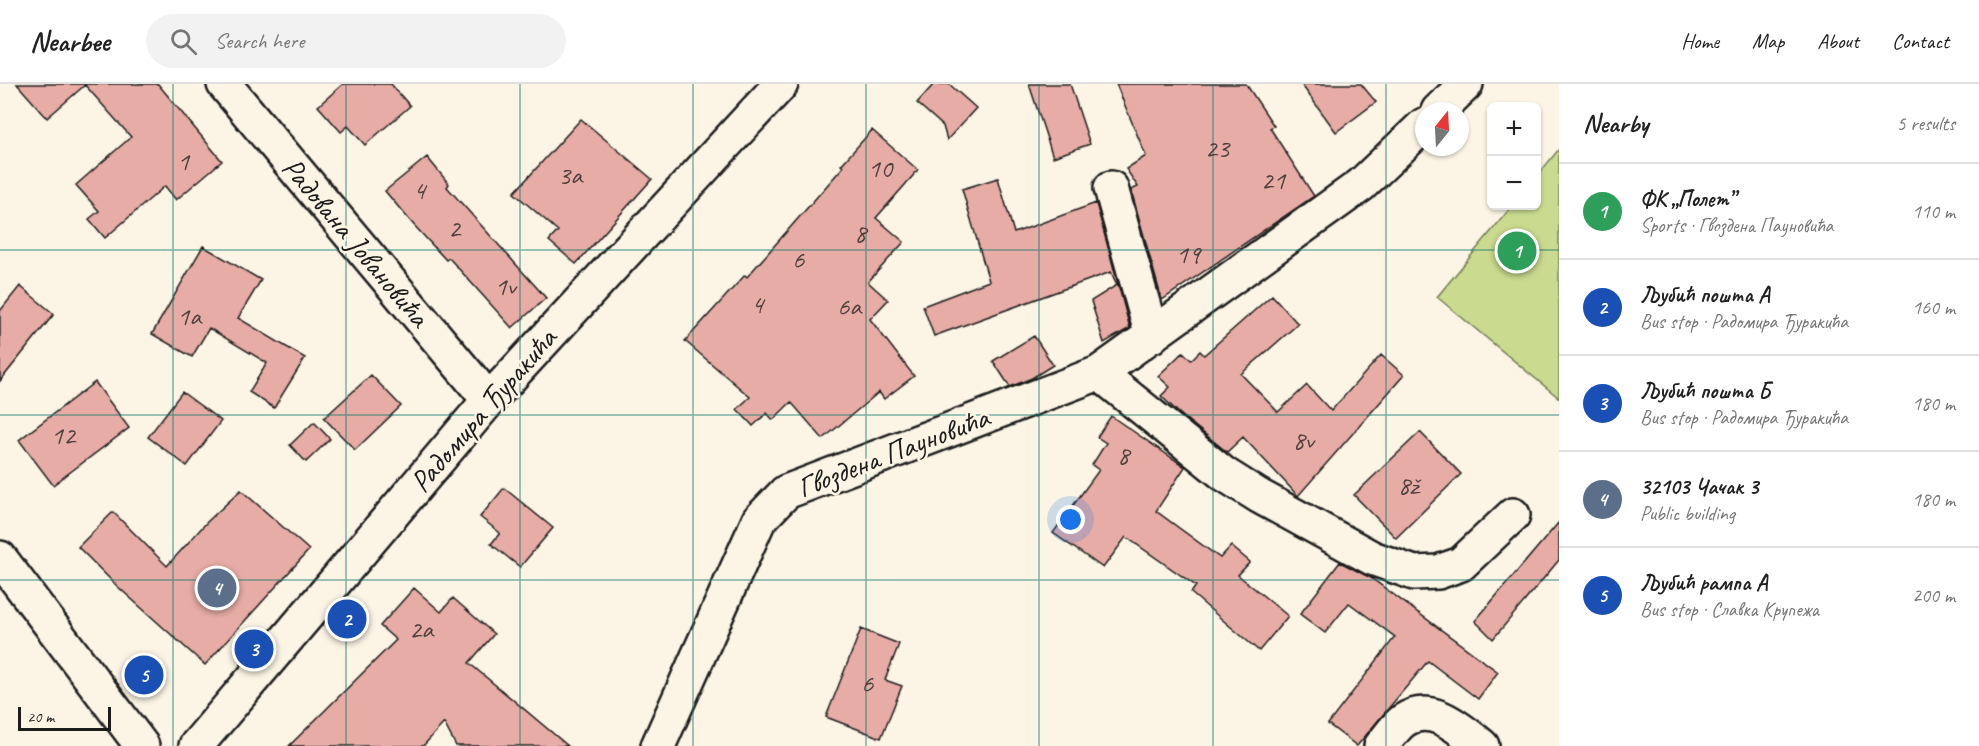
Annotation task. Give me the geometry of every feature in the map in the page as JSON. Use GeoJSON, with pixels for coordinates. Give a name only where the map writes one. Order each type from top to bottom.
{"type":"FeatureCollection","features":[{"type":"Feature","properties":{"kind":"street","name":"Радована Јовановића"},"geometry":{"type":"LineString","coordinates":[[224,84],[489,400]]}},
{"type":"Feature","properties":{"kind":"street","name":"Радомира Ђуракића"},"geometry":{"type":"LineString","coordinates":[[196,746],[489,400],[781,84]]}},
{"type":"Feature","properties":{"kind":"street"},"geometry":{"type":"LineString","coordinates":[[1447,102],[1466,84]]}},
{"type":"Feature","properties":{"kind":"street","name":"Гвоздена Пауновића"},"geometry":{"type":"LineString","coordinates":[[658,746],[759,520],[786,492],[1100,373],[1361,186],[1415,134]]}},
{"type":"Feature","properties":{"kind":"street"},"geometry":{"type":"LineString","coordinates":[[1111,188],[1152,336]]}},
{"type":"Feature","properties":{"kind":"street"},"geometry":{"type":"LineString","coordinates":[[1100,373],[1241,485],[1372,558],[1414,573],[1438,572],[1461,564],[1513,515]]}},
{"type":"Feature","properties":{"kind":"street"},"geometry":{"type":"LineString","coordinates":[[0,558],[142,746]]}},
{"type":"Feature","properties":{"kind":"street"},"geometry":{"type":"LineString","coordinates":[[1381,746],[1402,721],[1431,713],[1457,726],[1482,746]]}},
{"type":"Feature","properties":{"kind":"green space"},"geometry":{"type":"Polygon","coordinates":[[[1559,149],[1559,398],[1437,297],[1509,210],[1541,210],[1541,171],[1559,149]]]}},
{"type":"Feature","properties":{"kind":"building"},"geometry":{"type":"Polygon","coordinates":[[[17,84],[158,84],[222,161],[176,200],[165,186],[105,238],[89,219],[99,211],[76,185],[131,137],[85,85],[47,118],[17,84]]]}},
{"type":"Feature","properties":{"kind":"building"},"geometry":{"type":"Polygon","coordinates":[[[343,84],[391,84],[410,106],[365,145],[348,126],[341,132],[318,106],[343,84]]]}},
{"type":"Feature","properties":{"kind":"building"},"geometry":{"type":"Polygon","coordinates":[[[934,84],[949,84],[976,108],[947,140],[943,126],[917,103],[934,84]]]}},
{"type":"Feature","properties":{"kind":"building"},"geometry":{"type":"Polygon","coordinates":[[[1029,84],[1070,84],[1090,144],[1053,157],[1029,84]]]}},
{"type":"Feature","properties":{"kind":"building"},"geometry":{"type":"Polygon","coordinates":[[[1116,84],[1246,84],[1274,126],[1270,128],[1314,196],[1162,300],[1131,190],[1138,187],[1126,169],[1146,156],[1116,84]]]}},
{"type":"Feature","properties":{"kind":"building"},"geometry":{"type":"Polygon","coordinates":[[[1301,84],[1361,84],[1376,102],[1336,132],[1301,84]]]}},
{"type":"Feature","properties":{"kind":"building"},"geometry":{"type":"Polygon","coordinates":[[[581,119],[652,179],[576,264],[549,241],[558,231],[514,193],[581,119]]]}},
{"type":"Feature","properties":{"kind":"building"},"geometry":{"type":"Polygon","coordinates":[[[872,130],[918,170],[876,218],[904,242],[868,282],[888,300],[870,319],[914,376],[884,399],[879,392],[823,439],[791,402],[773,420],[767,413],[753,426],[737,409],[750,397],[685,341],[745,275],[747,277],[843,167],[841,165],[872,130]]]}},
{"type":"Feature","properties":{"kind":"building"},"geometry":{"type":"Polygon","coordinates":[[[427,157],[449,184],[447,187],[546,298],[512,328],[449,258],[446,260],[385,191],[427,157]]]}},
{"type":"Feature","properties":{"kind":"building"},"geometry":{"type":"Polygon","coordinates":[[[998,178],[1014,233],[1096,203],[1130,328],[1104,343],[1091,301],[1117,285],[1111,272],[934,336],[923,306],[989,281],[962,189],[998,178]]]}},
{"type":"Feature","properties":{"kind":"building"},"geometry":{"type":"Polygon","coordinates":[[[203,246],[261,280],[238,318],[305,358],[274,408],[249,392],[267,363],[209,328],[192,357],[152,334],[203,246]]]}},
{"type":"Feature","properties":{"kind":"building"},"geometry":{"type":"Polygon","coordinates":[[[20,286],[54,314],[0,381],[0,311],[20,286]]]}},
{"type":"Feature","properties":{"kind":"building"},"geometry":{"type":"Polygon","coordinates":[[[1272,295],[1298,324],[1241,374],[1278,412],[1307,385],[1331,411],[1381,355],[1404,375],[1298,496],[1243,437],[1227,452],[1180,414],[1161,396],[1170,387],[1158,376],[1183,352],[1191,360],[1200,351],[1204,355],[1272,295]]]}},
{"type":"Feature","properties":{"kind":"building"},"geometry":{"type":"Polygon","coordinates":[[[1034,336],[1053,365],[1032,378],[1010,387],[993,361],[1034,336]]]}},
{"type":"Feature","properties":{"kind":"building"},"geometry":{"type":"Polygon","coordinates":[[[371,375],[401,406],[355,450],[324,418],[371,375]]]}},
{"type":"Feature","properties":{"kind":"building"},"geometry":{"type":"Polygon","coordinates":[[[95,382],[129,428],[53,485],[19,440],[95,382]]]}},
{"type":"Feature","properties":{"kind":"building"},"geometry":{"type":"Polygon","coordinates":[[[182,392],[221,421],[187,466],[148,437],[182,392]]]}},
{"type":"Feature","properties":{"kind":"building"},"geometry":{"type":"Polygon","coordinates":[[[1111,416],[1185,467],[1156,511],[1220,558],[1231,546],[1250,562],[1238,575],[1288,616],[1259,651],[1191,593],[1196,586],[1126,537],[1103,568],[1053,533],[1099,470],[1092,465],[1106,443],[1097,437],[1111,416]]]}},
{"type":"Feature","properties":{"kind":"building"},"geometry":{"type":"Polygon","coordinates":[[[314,422],[330,439],[306,462],[290,445],[314,422]]]}},
{"type":"Feature","properties":{"kind":"building"},"geometry":{"type":"Polygon","coordinates":[[[1420,432],[1461,474],[1396,538],[1354,495],[1420,432]]]}},
{"type":"Feature","properties":{"kind":"building"},"geometry":{"type":"Polygon","coordinates":[[[504,488],[553,528],[520,567],[491,544],[500,533],[480,517],[504,488]]]}},
{"type":"Feature","properties":{"kind":"building"},"geometry":{"type":"Polygon","coordinates":[[[241,490],[309,550],[205,665],[117,586],[78,547],[113,512],[167,566],[207,522],[241,490]]]}},
{"type":"Feature","properties":{"kind":"building"},"geometry":{"type":"Polygon","coordinates":[[[1559,522],[1559,560],[1493,639],[1475,621],[1559,522]]]}},
{"type":"Feature","properties":{"kind":"building"},"geometry":{"type":"Polygon","coordinates":[[[1340,562],[1371,578],[1498,672],[1478,699],[1428,661],[1357,746],[1328,724],[1395,637],[1349,603],[1325,633],[1300,614],[1340,562]]]}},
{"type":"Feature","properties":{"kind":"building"},"geometry":{"type":"Polygon","coordinates":[[[414,588],[441,612],[453,598],[494,634],[469,663],[568,746],[456,746],[444,723],[423,746],[289,746],[396,640],[380,626],[414,588]]]}},
{"type":"Feature","properties":{"kind":"building"},"geometry":{"type":"Polygon","coordinates":[[[861,629],[899,644],[885,680],[902,686],[881,738],[826,717],[861,629]]]}},
{"type":"Feature","properties":{"kind":"place","name":"ФК „Полет”"},"geometry":{"type":"Point","coordinates":[1517,251]}},
{"type":"Feature","properties":{"kind":"place","name":"32103 Чачак 3"},"geometry":{"type":"Point","coordinates":[217,588]}},
{"type":"Feature","properties":{"kind":"place","name":"Љубић пошта А"},"geometry":{"type":"Point","coordinates":[347,619]}},
{"type":"Feature","properties":{"kind":"place","name":"Љубић пошта Б"},"geometry":{"type":"Point","coordinates":[254,649]}},
{"type":"Feature","properties":{"kind":"place","name":"Љубић рампа А"},"geometry":{"type":"Point","coordinates":[144,675]}}]}
